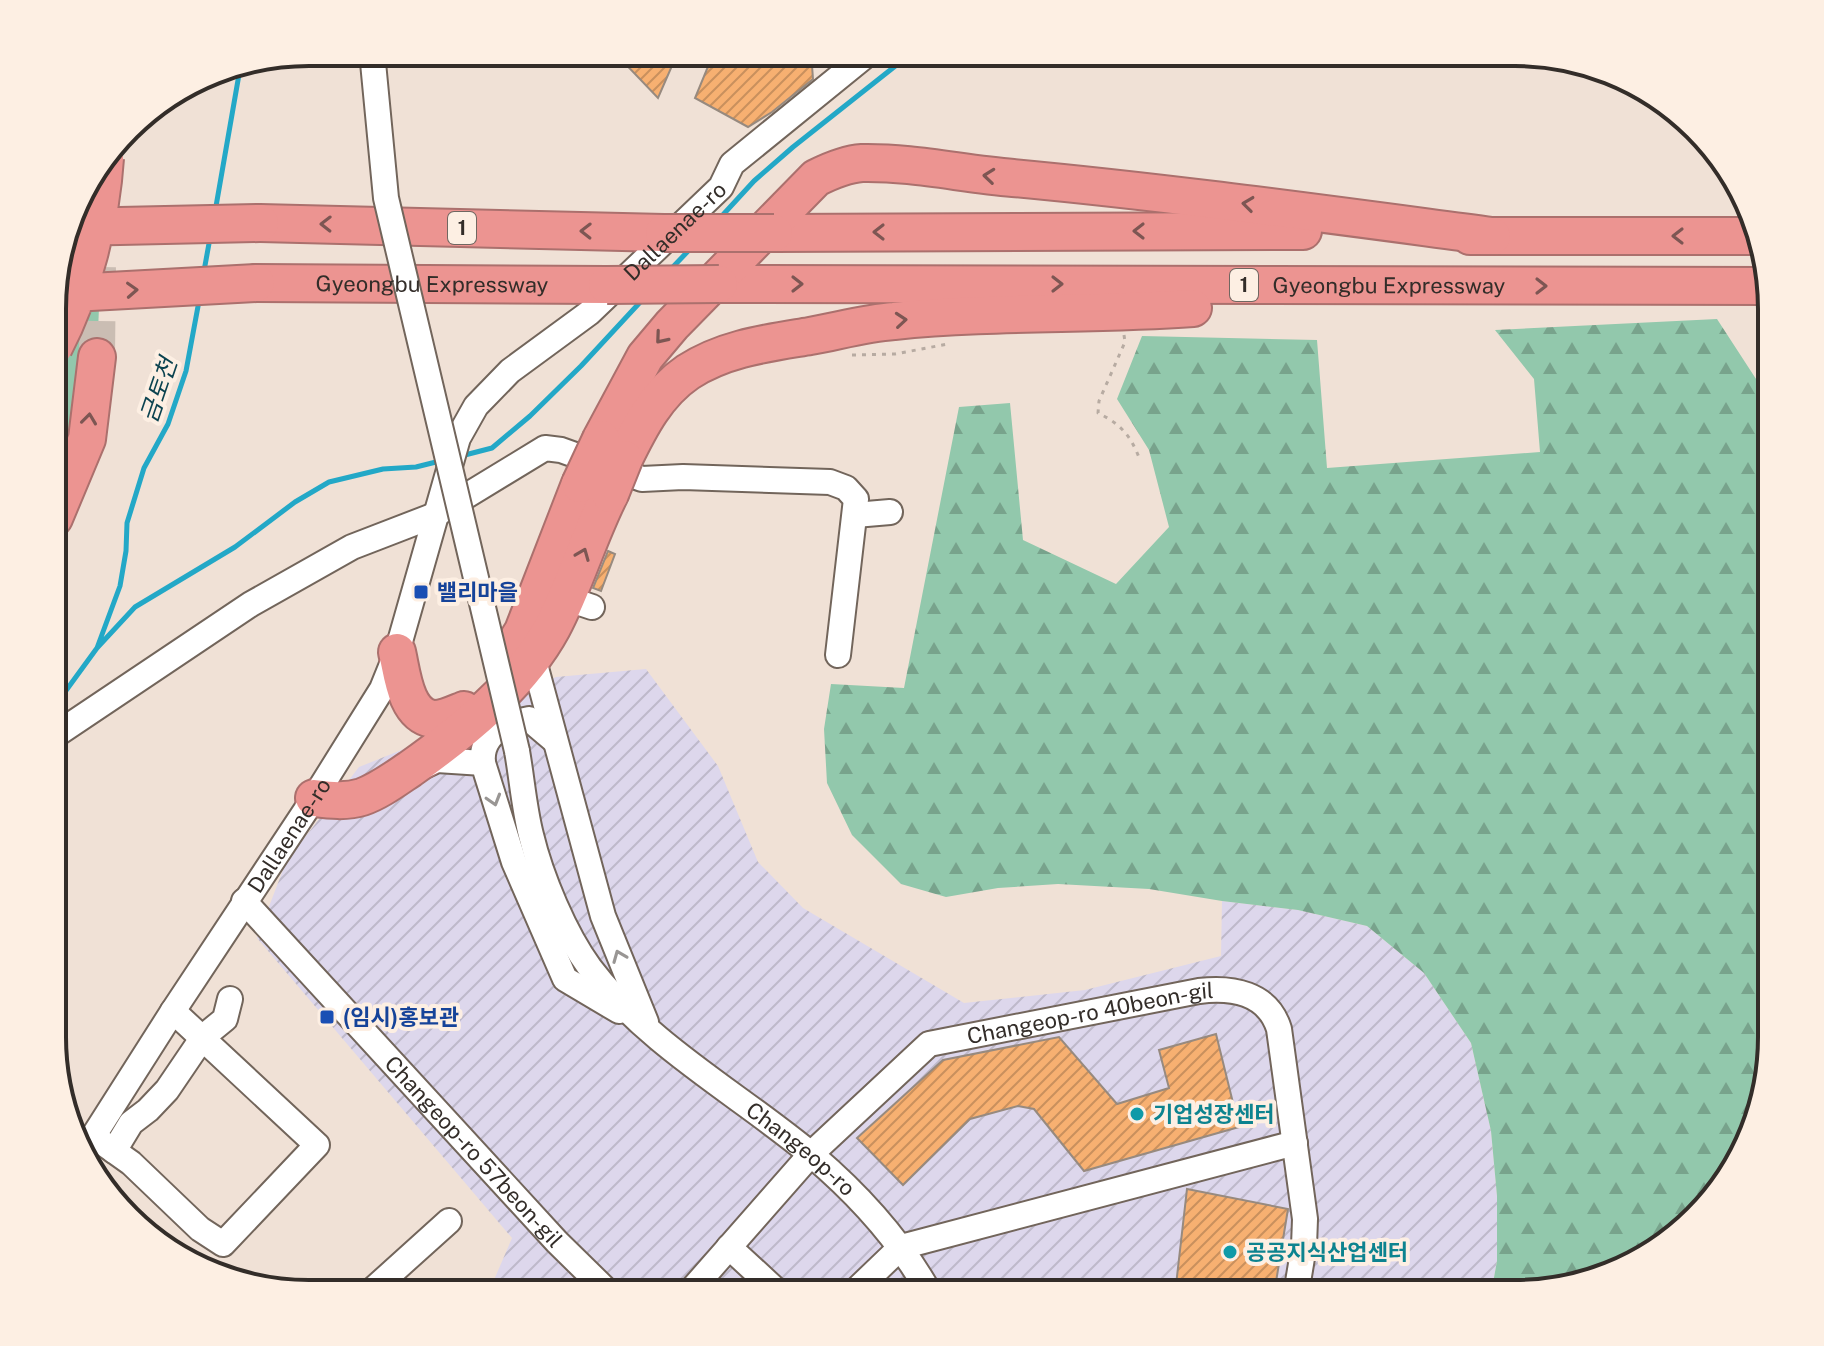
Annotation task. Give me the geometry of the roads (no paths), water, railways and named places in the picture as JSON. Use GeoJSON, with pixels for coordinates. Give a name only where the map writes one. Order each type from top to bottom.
{"type":"FeatureCollection","features":[{"type":"Feature","properties":{"kind":"highway"},"geometry":{"type":"LineString","coordinates":[[314,798],[360,786],[380,775],[440,732],[464,710],[511,653],[595,489],[612,449],[622,396],[645,357],[672,325],[816,178],[833,169],[858,163],[887,163],[983,176],[1134,189],[1492,236]]}},
{"type":"Feature","properties":{"kind":"highway"},"geometry":{"type":"LineString","coordinates":[[66,315],[87,259],[101,184]]}},
{"type":"Feature","properties":{"kind":"highway","name":"1"},"geometry":{"type":"LineString","coordinates":[[80,227],[260,223],[664,233],[1263,230],[1492,236],[1746,236]]}},
{"type":"Feature","properties":{"kind":"highway","name":"Gyeongbu Expressway"},"geometry":{"type":"LineString","coordinates":[[67,293],[256,283],[1756,286]]}},
{"type":"Feature","properties":{"kind":"highway"},"geometry":{"type":"LineString","coordinates":[[612,449],[637,432],[666,391],[697,367],[737,349],[891,321],[1016,313],[1187,309],[1491,285]]}},
{"type":"Feature","properties":{"kind":"highway"},"geometry":{"type":"LineString","coordinates":[[66,489],[87,439],[97,357]]}},
{"type":"Feature","properties":{"kind":"highway"},"geometry":{"type":"LineString","coordinates":[[314,798],[350,800],[365,796],[392,781],[474,720],[533,657],[551,630],[579,603],[595,489]]}},
{"type":"Feature","properties":{"kind":"highway"},"geometry":{"type":"LineString","coordinates":[[397,652],[405,686],[416,709],[431,719],[464,710]]}},
{"type":"Feature","properties":{"kind":"street"},"geometry":{"type":"LineString","coordinates":[[373,66],[386,198],[517,751],[531,836],[549,888],[589,967],[648,1028]]}},
{"type":"Feature","properties":{"kind":"street","name":"Dallaenae-ro"},"geometry":{"type":"LineString","coordinates":[[90,1142],[382,689],[397,652],[458,438],[476,406],[510,371],[589,313],[721,187],[732,164],[852,66]]}},
{"type":"Feature","properties":{"kind":"street"},"geometry":{"type":"LineString","coordinates":[[67,728],[251,604],[303,573],[352,547],[435,515],[545,448],[561,450],[642,479],[683,477],[830,482],[846,488],[856,499],[838,655]]}},
{"type":"Feature","properties":{"kind":"street"},"geometry":{"type":"LineString","coordinates":[[855,515],[890,512]]}},
{"type":"Feature","properties":{"kind":"street"},"geometry":{"type":"LineString","coordinates":[[533,657],[603,916],[648,1028]]}},
{"type":"Feature","properties":{"kind":"street"},"geometry":{"type":"LineString","coordinates":[[555,741],[529,719],[507,723],[490,737],[482,752],[514,862],[565,979],[648,1028]]}},
{"type":"Feature","properties":{"kind":"street"},"geometry":{"type":"LineString","coordinates":[[392,781],[437,760],[483,763]]}},
{"type":"Feature","properties":{"kind":"street","name":"Changeop-ro 57beon-gil"},"geometry":{"type":"LineString","coordinates":[[244,901],[557,1242],[595,1279]]}},
{"type":"Feature","properties":{"kind":"street","name":"Changeop-ro 40beon-gil"},"geometry":{"type":"LineString","coordinates":[[811,1154],[933,1042],[1199,991],[1227,989],[1244,993],[1264,1004],[1277,1020],[1305,1219],[1298,1280]]}},
{"type":"Feature","properties":{"kind":"street"},"geometry":{"type":"LineString","coordinates":[[114,1151],[131,1123],[167,1090],[203,1037],[225,1019],[230,999]]}},
{"type":"Feature","properties":{"kind":"street"},"geometry":{"type":"LineString","coordinates":[[92,1146],[114,1151],[150,1180],[200,1229],[223,1244],[317,1145],[173,1011]]}},
{"type":"Feature","properties":{"kind":"street","name":"Changeop-ro"},"geometry":{"type":"LineString","coordinates":[[648,1028],[811,1154],[869,1209],[901,1247],[921,1280]]}},
{"type":"Feature","properties":{"kind":"street"},"geometry":{"type":"LineString","coordinates":[[867,1279],[901,1247],[1295,1143]]}},
{"type":"Feature","properties":{"kind":"street"},"geometry":{"type":"LineString","coordinates":[[701,1279],[811,1154]]}},
{"type":"Feature","properties":{"kind":"street"},"geometry":{"type":"LineString","coordinates":[[385,1279],[449,1221]]}},
{"type":"Feature","properties":{"kind":"street"},"geometry":{"type":"LineString","coordinates":[[729,1247],[764,1279]]}},
{"type":"Feature","properties":{"kind":"waterway"},"geometry":{"type":"LineString","coordinates":[[720,218],[754,181],[793,147],[895,66]]}},
{"type":"Feature","properties":{"kind":"waterway","name":"금토천"},"geometry":{"type":"LineString","coordinates":[[215,212],[239,76]]}},
{"type":"Feature","properties":{"kind":"waterway","name":"금토천"},"geometry":{"type":"LineString","coordinates":[[204,271],[210,238]]}},
{"type":"Feature","properties":{"kind":"waterway"},"geometry":{"type":"LineString","coordinates":[[670,270],[691,248]]}},
{"type":"Feature","properties":{"kind":"waterway"},"geometry":{"type":"LineString","coordinates":[[461,456],[492,448],[530,416],[644,298]]}},
{"type":"Feature","properties":{"kind":"waterway","name":"금토천"},"geometry":{"type":"LineString","coordinates":[[67,690],[97,648],[120,586],[127,523],[144,468],[168,424],[186,371],[199,301]]}},
{"type":"Feature","properties":{"kind":"waterway"},"geometry":{"type":"LineString","coordinates":[[97,648],[135,607],[235,547],[295,502],[329,482],[383,469],[416,467],[440,461]]}},
{"type":"Feature","properties":{"kind":"tunnel"},"geometry":{"type":"LineString","coordinates":[[97,357],[98,263]]}},
{"type":"Feature","properties":{"kind":"place","name":"밸리마을"},"geometry":{"type":"Point","coordinates":[421,592]}},
{"type":"Feature","properties":{"kind":"place","name":"(임시)홍보관"},"geometry":{"type":"Point","coordinates":[327,1017]}},
{"type":"Feature","properties":{"kind":"place","name":"기업성장센터"},"geometry":{"type":"Point","coordinates":[1137,1114]}},
{"type":"Feature","properties":{"kind":"place","name":"공공지식산업센터"},"geometry":{"type":"Point","coordinates":[1230,1252]}}]}
